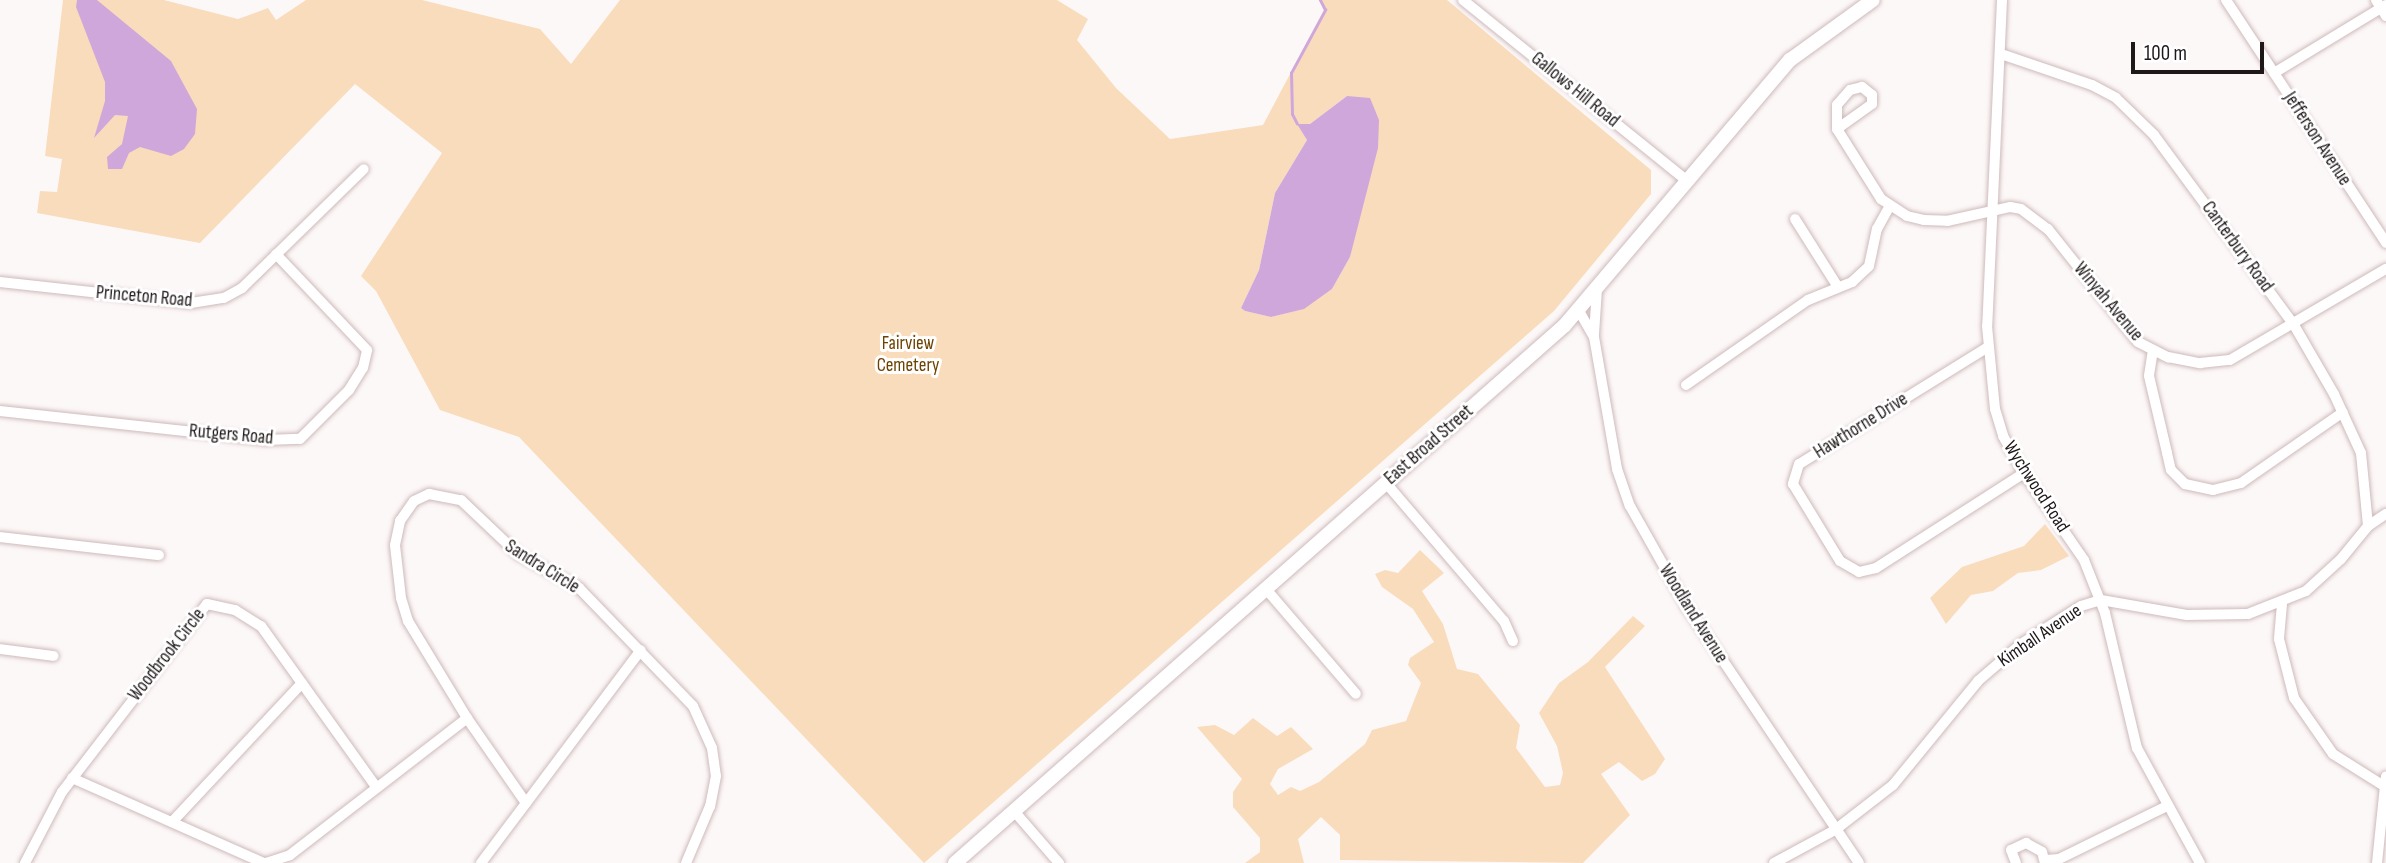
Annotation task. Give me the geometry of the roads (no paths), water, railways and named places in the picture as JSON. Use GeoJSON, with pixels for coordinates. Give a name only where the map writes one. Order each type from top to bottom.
{"type":"FeatureCollection","features":[{"type":"Feature","properties":{"kind":"street","name":"Gallows Hill Road"},"geometry":{"type":"LineString","coordinates":[[1463,0],[1687,181]]}},
{"type":"Feature","properties":{"kind":"street","name":"East Broad Street"},"geometry":{"type":"LineString","coordinates":[[955,863],[1579,311],[1790,60],[1873,0]]}},
{"type":"Feature","properties":{"kind":"street","name":"Wychwood Road"},"geometry":{"type":"LineString","coordinates":[[2002,0],[1987,347],[1998,418],[2024,473],[2084,560],[2101,600],[2127,721],[2165,807],[2200,863]]}},
{"type":"Feature","properties":{"kind":"street","name":"Jefferson Avenue"},"geometry":{"type":"LineString","coordinates":[[2226,0],[2386,243]]}},
{"type":"Feature","properties":{"kind":"street"},"geometry":{"type":"LineString","coordinates":[[2274,73],[2382,7]]}},
{"type":"Feature","properties":{"kind":"street","name":"Canterbury Road"},"geometry":{"type":"LineString","coordinates":[[2001,54],[2092,85],[2131,111],[2294,325],[2343,412],[2361,453],[2368,526]]}},
{"type":"Feature","properties":{"kind":"street"},"geometry":{"type":"LineString","coordinates":[[1686,385],[1758,332],[1838,287],[1852,282],[1869,266],[1877,229],[1889,206],[1866,180],[1838,129]]}},
{"type":"Feature","properties":{"kind":"street","name":"Princeton Road"},"geometry":{"type":"LineString","coordinates":[[0,282],[211,302],[242,288],[364,169]]}},
{"type":"Feature","properties":{"kind":"street","name":"Winyah Avenue"},"geometry":{"type":"LineString","coordinates":[[1889,206],[1907,216],[1947,221],[2010,206],[2036,218],[2125,328],[2153,350],[2185,361],[2215,363],[2230,360],[2386,269]]}},
{"type":"Feature","properties":{"kind":"street"},"geometry":{"type":"LineString","coordinates":[[1795,219],[1838,287]]}},
{"type":"Feature","properties":{"kind":"street","name":"Rutgers Road"},"geometry":{"type":"LineString","coordinates":[[0,411],[265,440],[300,439],[349,390],[363,368],[367,350],[276,254]]}},
{"type":"Feature","properties":{"kind":"street","name":"Woodland Avenue"},"geometry":{"type":"LineString","coordinates":[[1597,289],[1594,337],[1615,459],[1630,506],[1687,607],[1859,863]]}},
{"type":"Feature","properties":{"kind":"street","name":"Woodland Avenue"},"geometry":{"type":"LineString","coordinates":[[1579,311],[1594,337]]}},
{"type":"Feature","properties":{"kind":"street","name":"Hawthorne Drive"},"geometry":{"type":"LineString","coordinates":[[1987,347],[1799,464],[1793,484],[1840,561],[1859,572],[1876,568],[2024,473]]}},
{"type":"Feature","properties":{"kind":"street"},"geometry":{"type":"LineString","coordinates":[[2153,350],[2149,376],[2171,470],[2185,484],[2213,489],[2242,483],[2343,412]]}},
{"type":"Feature","properties":{"kind":"street"},"geometry":{"type":"LineString","coordinates":[[1386,483],[1504,621],[1513,641]]}},
{"type":"Feature","properties":{"kind":"street","name":"Sandra Circle"},"geometry":{"type":"LineString","coordinates":[[526,803],[467,718],[408,621],[401,598],[395,545],[400,521],[408,506],[421,496],[437,493],[461,500],[518,554],[579,588],[693,706],[705,725],[715,761],[710,806],[686,863]]}},
{"type":"Feature","properties":{"kind":"street","name":"Kimball Avenue"},"geometry":{"type":"LineString","coordinates":[[1774,863],[1836,830],[1893,785],[1978,681],[2021,644],[2081,606],[2101,600],[2224,617],[2282,604],[2324,576],[2368,526],[2386,514]]}},
{"type":"Feature","properties":{"kind":"street"},"geometry":{"type":"LineString","coordinates":[[0,537],[159,555]]}},
{"type":"Feature","properties":{"kind":"street"},"geometry":{"type":"LineString","coordinates":[[1266,589],[1356,694]]}},
{"type":"Feature","properties":{"kind":"street","name":"Woodbrook Circle"},"geometry":{"type":"LineString","coordinates":[[25,863],[72,778],[207,604],[235,610],[261,626],[377,788]]}},
{"type":"Feature","properties":{"kind":"street"},"geometry":{"type":"LineString","coordinates":[[2282,604],[2279,639],[2294,698],[2333,754],[2385,781],[2377,863]]}},
{"type":"Feature","properties":{"kind":"street"},"geometry":{"type":"LineString","coordinates":[[0,649],[54,656]]}},
{"type":"Feature","properties":{"kind":"street"},"geometry":{"type":"LineString","coordinates":[[481,863],[641,650]]}},
{"type":"Feature","properties":{"kind":"street"},"geometry":{"type":"LineString","coordinates":[[172,822],[302,683]]}},
{"type":"Feature","properties":{"kind":"street"},"geometry":{"type":"LineString","coordinates":[[72,778],[265,863],[290,855],[467,718]]}},
{"type":"Feature","properties":{"kind":"street"},"geometry":{"type":"LineString","coordinates":[[2016,863],[2011,850],[2021,844],[2038,847],[2045,861],[2059,859],[2165,807]]}},
{"type":"Feature","properties":{"kind":"street"},"geometry":{"type":"LineString","coordinates":[[1014,811],[1059,863]]}},
{"type":"Feature","properties":{"kind":"waterway"},"geometry":{"type":"LineString","coordinates":[[1297,124],[1292,114],[1291,73],[1325,10],[1320,0]]}},
{"type":"Feature","properties":{"kind":"park label","name":"Fairview Cemetery"},"geometry":{"type":"Point","coordinates":[908,355]}}]}
